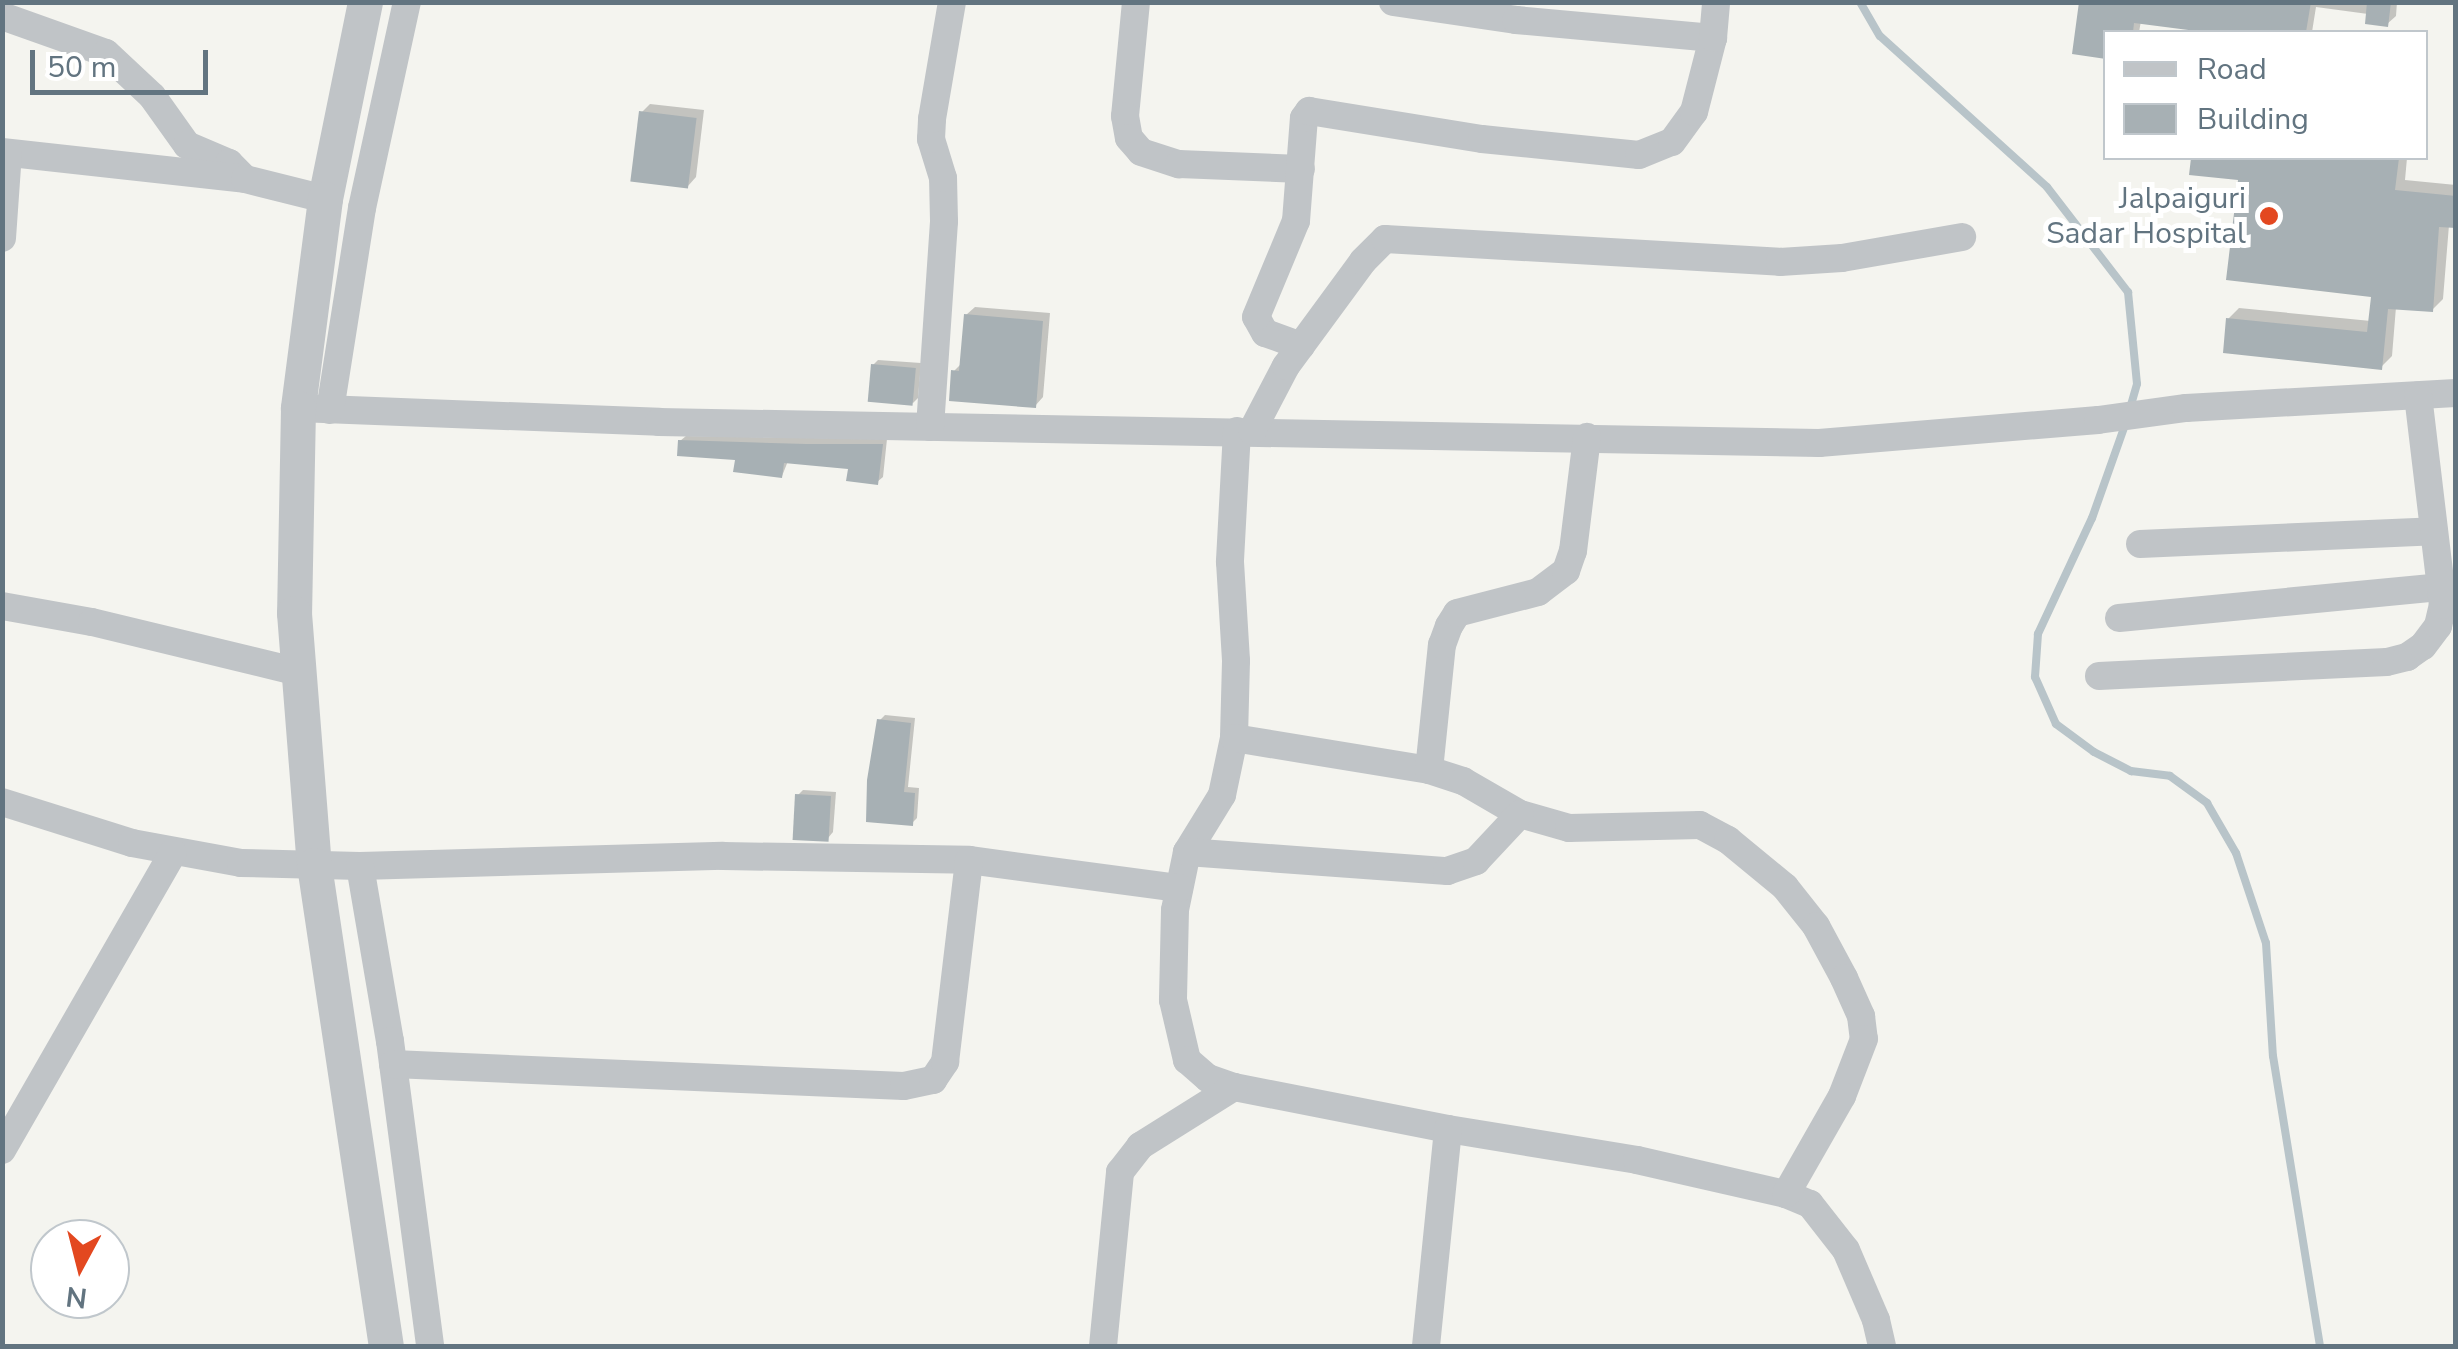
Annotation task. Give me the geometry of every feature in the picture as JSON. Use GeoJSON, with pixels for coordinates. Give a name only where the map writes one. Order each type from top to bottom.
{"type":"FeatureCollection","features":[{"type":"Feature","properties":{"kind":"street"},"geometry":{"type":"LineString","coordinates":[[364,2],[325,199],[314,409],[294,613],[314,865],[386,1346]]}},
{"type":"Feature","properties":{"kind":"street"},"geometry":{"type":"LineString","coordinates":[[314,409],[407,2]]}},
{"type":"Feature","properties":{"kind":"street"},"geometry":{"type":"LineString","coordinates":[[930,427],[944,220],[943,178],[931,139],[932,118],[952,2]]}},
{"type":"Feature","properties":{"kind":"street"},"geometry":{"type":"LineString","coordinates":[[1136,2],[1125,116],[1129,138],[1140,152],[1179,164],[1300,169]]}},
{"type":"Feature","properties":{"kind":"street"},"geometry":{"type":"LineString","coordinates":[[1393,2],[1713,38]]}},
{"type":"Feature","properties":{"kind":"street"},"geometry":{"type":"LineString","coordinates":[[1301,346],[1266,334],[1256,317],[1292,236],[1304,118],[1315,110],[1482,138],[1639,155],[1672,142],[1686,129],[1713,38],[1716,2]]}},
{"type":"Feature","properties":{"kind":"street"},"geometry":{"type":"LineString","coordinates":[[2,16],[106,53],[152,96],[187,146],[230,163],[246,180]]}},
{"type":"Feature","properties":{"kind":"street"},"geometry":{"type":"LineString","coordinates":[[2,238],[5,152],[246,180],[325,199]]}},
{"type":"Feature","properties":{"kind":"street"},"geometry":{"type":"LineString","coordinates":[[1882,1346],[1876,1320],[1846,1250],[1810,1204],[1786,1194],[1637,1160],[1448,1129],[1234,1087],[1195,1070],[1178,1034],[1172,958],[1186,852],[1222,795],[1234,738],[1236,661],[1230,562],[1244,431],[1301,346],[1385,239],[1780,262],[1842,258],[1962,237]]}},
{"type":"Feature","properties":{"kind":"street"},"geometry":{"type":"LineString","coordinates":[[314,409],[930,427],[1860,442],[2186,408],[2456,394]]}},
{"type":"Feature","properties":{"kind":"street"},"geometry":{"type":"LineString","coordinates":[[2098,676],[2407,657],[2438,626],[2443,605],[2418,395]]}},
{"type":"Feature","properties":{"kind":"street"},"geometry":{"type":"LineString","coordinates":[[1429,770],[1442,645],[1450,626],[1457,613],[1538,592],[1566,570],[1573,551],[1587,437]]}},
{"type":"Feature","properties":{"kind":"street"},"geometry":{"type":"LineString","coordinates":[[2140,544],[2434,531]]}},
{"type":"Feature","properties":{"kind":"street"},"geometry":{"type":"LineString","coordinates":[[2119,618],[2440,587]]}},
{"type":"Feature","properties":{"kind":"street"},"geometry":{"type":"LineString","coordinates":[[2,606],[92,622],[298,672]]}},
{"type":"Feature","properties":{"kind":"street"},"geometry":{"type":"LineString","coordinates":[[1234,738],[1429,770],[1462,782],[1520,814],[1569,828],[1700,826],[1728,840],[1786,887],[1816,926],[1861,1016],[1864,1039],[1842,1096],[1786,1194]]}},
{"type":"Feature","properties":{"kind":"street"},"geometry":{"type":"LineString","coordinates":[[2,802],[173,853],[241,863],[360,866],[723,856],[968,860],[1179,888]]}},
{"type":"Feature","properties":{"kind":"street"},"geometry":{"type":"LineString","coordinates":[[1186,852],[1447,871],[1476,861],[1520,814]]}},
{"type":"Feature","properties":{"kind":"street"},"geometry":{"type":"LineString","coordinates":[[2,1150],[173,853]]}},
{"type":"Feature","properties":{"kind":"street"},"geometry":{"type":"LineString","coordinates":[[393,1064],[904,1086],[933,1080],[946,1062],[968,860]]}},
{"type":"Feature","properties":{"kind":"street"},"geometry":{"type":"LineString","coordinates":[[360,866],[393,1064],[430,1346]]}},
{"type":"Feature","properties":{"kind":"street"},"geometry":{"type":"LineString","coordinates":[[1104,1346],[1120,1172],[1140,1146],[1234,1087]]}},
{"type":"Feature","properties":{"kind":"street"},"geometry":{"type":"LineString","coordinates":[[1426,1346],[1448,1129]]}},
{"type":"Feature","properties":{"kind":"building"},"geometry":{"type":"Polygon","coordinates":[[[2079,2],[2311,2],[2306,30],[2188,30],[2134,23],[2133,30],[2103,30],[2103,59],[2072,54],[2079,2]]]}},
{"type":"Feature","properties":{"kind":"building"},"geometry":{"type":"Polygon","coordinates":[[[2367,2],[2391,2],[2388,27],[2365,24],[2367,2]]]}},
{"type":"Feature","properties":{"kind":"building"},"geometry":{"type":"Polygon","coordinates":[[[639,111],[697,118],[688,189],[630,181],[639,111]]]}},
{"type":"Feature","properties":{"kind":"building"},"geometry":{"type":"Polygon","coordinates":[[[2191,160],[2399,160],[2395,190],[2456,196],[2456,228],[2439,227],[2433,312],[2388,309],[2382,370],[2223,353],[2226,318],[2367,332],[2371,297],[2226,280],[2238,180],[2189,175],[2191,160]]]}},
{"type":"Feature","properties":{"kind":"building"},"geometry":{"type":"Polygon","coordinates":[[[964,314],[1043,321],[1036,408],[949,401],[951,370],[959,371],[964,314]]]}},
{"type":"Feature","properties":{"kind":"building"},"geometry":{"type":"Polygon","coordinates":[[[871,364],[916,368],[913,406],[868,402],[871,364]]]}},
{"type":"Feature","properties":{"kind":"building"},"geometry":{"type":"Polygon","coordinates":[[[678,440],[883,444],[878,485],[846,481],[848,469],[784,463],[782,478],[733,472],[735,460],[677,456],[678,440]]]}},
{"type":"Feature","properties":{"kind":"building"},"geometry":{"type":"Polygon","coordinates":[[[877,719],[911,723],[904,792],[915,793],[913,826],[866,822],[867,780],[877,719]]]}},
{"type":"Feature","properties":{"kind":"building"},"geometry":{"type":"Polygon","coordinates":[[[795,794],[831,796],[829,842],[793,840],[795,794]]]}},
{"type":"Feature","properties":{"kind":"waterway"},"geometry":{"type":"LineString","coordinates":[[1860,2],[1880,36],[2047,187],[2128,292],[2137,384],[2129,412]]}},
{"type":"Feature","properties":{"kind":"waterway"},"geometry":{"type":"LineString","coordinates":[[2125,425],[2092,518],[2038,634],[2035,677],[2056,724],[2094,752],[2131,771],[2170,776],[2207,803],[2236,853],[2266,943],[2273,1056],[2320,1346]]}},
{"type":"Feature","properties":{"kind":"place","name":"Jalpaiguri Sadar Hospital"},"geometry":{"type":"Point","coordinates":[2269,216]}}]}
